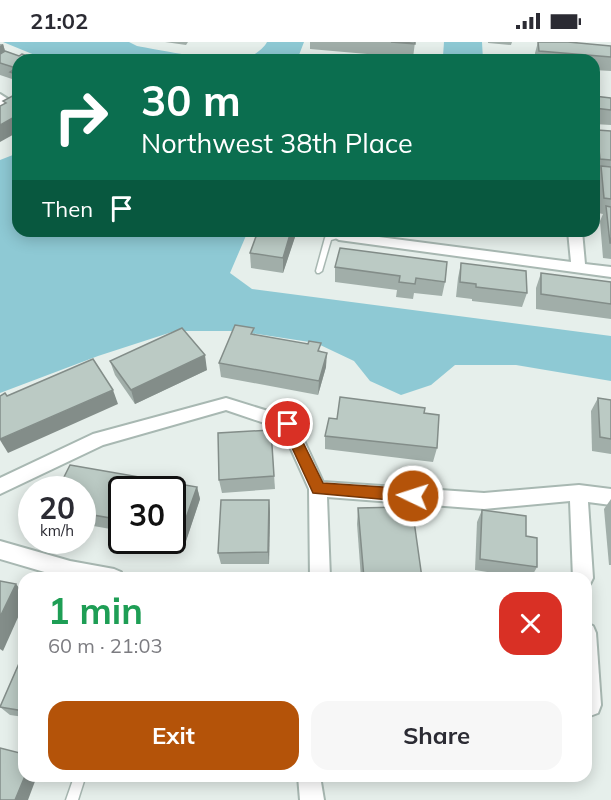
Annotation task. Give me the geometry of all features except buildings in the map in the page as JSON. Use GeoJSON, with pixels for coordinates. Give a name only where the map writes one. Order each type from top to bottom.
{"type":"FeatureCollection","features":[{"type":"Feature","properties":{"kind":"street"},"geometry":{"type":"LineString","coordinates":[[0,97],[3,99],[0,104]]}},
{"type":"Feature","properties":{"kind":"street"},"geometry":{"type":"LineString","coordinates":[[361,237],[611,272]]}},
{"type":"Feature","properties":{"kind":"street"},"geometry":{"type":"LineString","coordinates":[[576,237],[578,267]]}},
{"type":"Feature","properties":{"kind":"street"},"geometry":{"type":"LineString","coordinates":[[0,486],[99,439],[226,404],[288,424],[318,489],[320,572]]}},
{"type":"Feature","properties":{"kind":"street"},"geometry":{"type":"LineString","coordinates":[[318,489],[484,501],[579,493],[611,497]]}},
{"type":"Feature","properties":{"kind":"street"},"geometry":{"type":"LineString","coordinates":[[579,493],[584,572]]}},
{"type":"Feature","properties":{"kind":"street"},"geometry":{"type":"LineString","coordinates":[[0,549],[81,572]]}},
{"type":"Feature","properties":{"kind":"street"},"geometry":{"type":"LineString","coordinates":[[310,782],[312,800]]}},
{"type":"Feature","properties":{"kind":"lane"},"geometry":{"type":"LineString","coordinates":[[319,271],[328,238],[331,237]]}},
{"type":"Feature","properties":{"kind":"lane"},"geometry":{"type":"LineString","coordinates":[[72,800],[78,782]]}},
{"type":"Feature","properties":{"kind":"water"},"geometry":{"type":"Polygon","coordinates":[[[3,42],[129,42],[137,46],[184,54],[32,54],[3,42]]]}},
{"type":"Feature","properties":{"kind":"water"},"geometry":{"type":"Polygon","coordinates":[[[267,42],[304,42],[299,54],[254,54],[267,42]]]}},
{"type":"Feature","properties":{"kind":"water"},"geometry":{"type":"Polygon","coordinates":[[[444,42],[482,42],[483,54],[443,54],[444,42]]]}},
{"type":"Feature","properties":{"kind":"water"},"geometry":{"type":"Polygon","coordinates":[[[12,155],[12,237],[245,237],[230,273],[252,289],[611,336],[611,381],[516,365],[455,365],[431,385],[401,395],[370,381],[354,361],[316,343],[237,331],[175,331],[98,356],[0,393],[0,160],[12,155]]]}},
{"type":"Feature","properties":{"kind":"route"},"geometry":{"type":"LineString","coordinates":[[288,424],[318,489],[413,496]]}}]}
